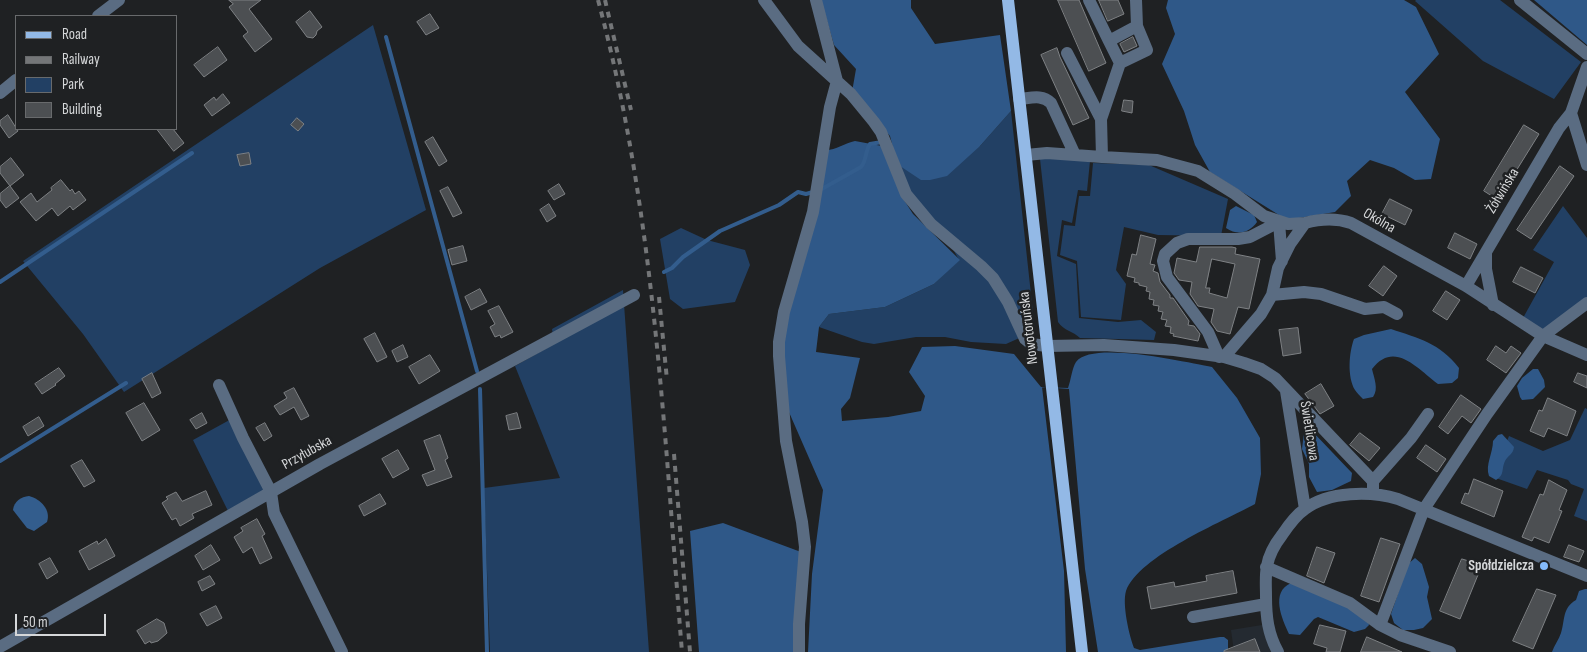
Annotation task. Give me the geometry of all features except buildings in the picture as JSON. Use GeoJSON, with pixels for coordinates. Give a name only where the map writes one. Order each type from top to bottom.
{"type":"FeatureCollection","features":[{"type":"Feature","properties":{"kind":"main road","name":"Nowotoruńska"},"geometry":{"type":"LineString","coordinates":[[1008,0],[1082,652]]}},
{"type":"Feature","properties":{"kind":"street"},"geometry":{"type":"LineString","coordinates":[[99,15],[119,0]]}},
{"type":"Feature","properties":{"kind":"street"},"geometry":{"type":"LineString","coordinates":[[764,0],[798,46],[851,94],[874,122],[881,132],[906,194],[917,209],[931,224],[993,278],[1008,302],[1025,339],[1031,344],[1047,346]]}},
{"type":"Feature","properties":{"kind":"street"},"geometry":{"type":"LineString","coordinates":[[799,652],[799,624],[805,547],[783,418],[779,342],[784,312],[813,212],[836,81],[816,0]]}},
{"type":"Feature","properties":{"kind":"street"},"geometry":{"type":"LineString","coordinates":[[1089,0],[1120,63],[1101,120],[1102,157]]}},
{"type":"Feature","properties":{"kind":"street"},"geometry":{"type":"LineString","coordinates":[[1120,63],[1147,50],[1137,26],[1136,0]]}},
{"type":"Feature","properties":{"kind":"street"},"geometry":{"type":"LineString","coordinates":[[1520,0],[1587,54]]}},
{"type":"Feature","properties":{"kind":"street"},"geometry":{"type":"LineString","coordinates":[[1109,41],[1137,26]]}},
{"type":"Feature","properties":{"kind":"street"},"geometry":{"type":"LineString","coordinates":[[1067,53],[1101,120]]}},
{"type":"Feature","properties":{"kind":"street","name":"Żółwińska"},"geometry":{"type":"LineString","coordinates":[[1466,286],[1559,128],[1571,113],[1587,67]]}},
{"type":"Feature","properties":{"kind":"street"},"geometry":{"type":"LineString","coordinates":[[0,93],[15,81]]}},
{"type":"Feature","properties":{"kind":"street"},"geometry":{"type":"LineString","coordinates":[[1019,99],[1041,96],[1051,103],[1075,155]]}},
{"type":"Feature","properties":{"kind":"street"},"geometry":{"type":"LineString","coordinates":[[1571,113],[1587,165]]}},
{"type":"Feature","properties":{"kind":"street"},"geometry":{"type":"LineString","coordinates":[[1026,155],[1047,153],[1157,160],[1198,170],[1264,216],[1280,222]]}},
{"type":"Feature","properties":{"kind":"street","name":"Okólna"},"geometry":{"type":"LineString","coordinates":[[1280,222],[1288,224],[1342,220],[1352,223],[1466,286],[1543,336],[1587,355]]}},
{"type":"Feature","properties":{"kind":"street"},"geometry":{"type":"LineString","coordinates":[[1280,222],[1282,261]]}},
{"type":"Feature","properties":{"kind":"street"},"geometry":{"type":"LineString","coordinates":[[1280,222],[1250,237],[1238,239],[1188,239],[1177,243],[1165,254],[1162,261],[1167,277],[1208,332],[1222,357],[1262,314],[1272,295],[1278,268],[1305,223]]}},
{"type":"Feature","properties":{"kind":"street"},"geometry":{"type":"LineString","coordinates":[[1486,252],[1486,269],[1493,305]]}},
{"type":"Feature","properties":{"kind":"street"},"geometry":{"type":"LineString","coordinates":[[1272,295],[1304,292],[1321,294],[1365,308],[1384,307],[1397,314]]}},
{"type":"Feature","properties":{"kind":"street","name":"Przyłubska"},"geometry":{"type":"LineString","coordinates":[[0,647],[271,492],[634,295]]}},
{"type":"Feature","properties":{"kind":"street"},"geometry":{"type":"LineString","coordinates":[[1380,626],[1424,509],[1543,336],[1587,303]]}},
{"type":"Feature","properties":{"kind":"street","name":"Świetlicowa"},"geometry":{"type":"LineString","coordinates":[[1047,346],[1104,345],[1174,350],[1222,357],[1261,369],[1275,378],[1286,391],[1305,509]]}},
{"type":"Feature","properties":{"kind":"street"},"geometry":{"type":"LineString","coordinates":[[219,385],[243,438],[271,492],[274,513],[342,652]]}},
{"type":"Feature","properties":{"kind":"street"},"geometry":{"type":"LineString","coordinates":[[1286,391],[1373,487],[1587,576]]}},
{"type":"Feature","properties":{"kind":"street"},"geometry":{"type":"LineString","coordinates":[[1278,652],[1268,629],[1266,604],[1266,567],[1276,543],[1305,509],[1323,501],[1373,487],[1428,414]]}},
{"type":"Feature","properties":{"kind":"street"},"geometry":{"type":"LineString","coordinates":[[1266,567],[1350,603],[1380,626],[1422,647],[1450,652]]}},
{"type":"Feature","properties":{"kind":"street"},"geometry":{"type":"LineString","coordinates":[[1193,618],[1266,604]]}},
{"type":"Feature","properties":{"kind":"shaded area"},"geometry":{"type":"Polygon","coordinates":[[[821,0],[911,0],[911,8],[935,44],[1000,35],[1011,111],[980,146],[947,176],[921,180],[897,164],[890,136],[852,92],[856,69],[834,45],[821,0]]]}},
{"type":"Feature","properties":{"kind":"shaded area"},"geometry":{"type":"Polygon","coordinates":[[[1168,0],[1404,0],[1416,7],[1439,54],[1405,92],[1440,139],[1431,179],[1415,180],[1394,168],[1370,160],[1347,181],[1351,196],[1335,212],[1287,220],[1210,172],[1195,145],[1184,111],[1162,64],[1175,34],[1166,8],[1168,0]]]}},
{"type":"Feature","properties":{"kind":"shaded area"},"geometry":{"type":"Polygon","coordinates":[[[1534,0],[1587,0],[1587,45],[1534,0]]]}},
{"type":"Feature","properties":{"kind":"shaded area"},"geometry":{"type":"Polygon","coordinates":[[[855,141],[882,146],[904,200],[913,214],[960,260],[934,284],[885,307],[829,314],[819,327],[816,352],[860,358],[850,398],[841,409],[842,421],[888,417],[921,411],[925,396],[909,372],[922,347],[955,346],[1014,354],[1042,387],[1064,571],[1066,652],[808,652],[812,574],[823,490],[785,403],[781,340],[826,150],[855,141]]]}},
{"type":"Feature","properties":{"kind":"shaded area"},"geometry":{"type":"Polygon","coordinates":[[[1236,206],[1254,215],[1257,222],[1247,231],[1239,233],[1226,228],[1230,210],[1236,206]]]}},
{"type":"Feature","properties":{"kind":"shaded area"},"geometry":{"type":"Polygon","coordinates":[[[1391,329],[1428,342],[1436,347],[1459,368],[1458,378],[1452,383],[1438,384],[1405,360],[1389,357],[1380,361],[1372,369],[1376,391],[1373,397],[1363,399],[1352,385],[1350,372],[1350,357],[1354,339],[1391,329]]]}},
{"type":"Feature","properties":{"kind":"shaded area"},"geometry":{"type":"Polygon","coordinates":[[[1101,353],[1120,353],[1163,358],[1212,367],[1237,398],[1260,438],[1261,474],[1255,504],[1183,541],[1147,565],[1134,578],[1126,591],[1125,597],[1127,620],[1134,648],[1140,650],[1224,637],[1228,640],[1228,652],[1098,652],[1085,569],[1069,389],[1043,387],[1068,388],[1076,362],[1085,356],[1101,353]]]}},
{"type":"Feature","properties":{"kind":"shaded area"},"geometry":{"type":"Polygon","coordinates":[[[1533,369],[1538,369],[1544,380],[1545,387],[1533,399],[1522,400],[1517,386],[1522,378],[1533,369]]]}},
{"type":"Feature","properties":{"kind":"shaded area"},"geometry":{"type":"Polygon","coordinates":[[[1312,431],[1352,473],[1351,481],[1332,490],[1317,492],[1309,477],[1309,464],[1302,449],[1304,433],[1312,431]]]}},
{"type":"Feature","properties":{"kind":"shaded area"},"geometry":{"type":"Polygon","coordinates":[[[1502,434],[1514,447],[1513,452],[1505,461],[1501,476],[1496,480],[1489,476],[1488,468],[1493,441],[1498,435],[1502,434]]]}},
{"type":"Feature","properties":{"kind":"shaded area"},"geometry":{"type":"Polygon","coordinates":[[[29,496],[41,502],[48,513],[47,522],[34,531],[27,528],[13,510],[18,500],[29,496]]]}},
{"type":"Feature","properties":{"kind":"shaded area"},"geometry":{"type":"Polygon","coordinates":[[[723,523],[801,552],[799,652],[699,652],[690,531],[723,523]]]}},
{"type":"Feature","properties":{"kind":"shaded area"},"geometry":{"type":"Polygon","coordinates":[[[1415,558],[1422,564],[1429,587],[1427,597],[1432,619],[1423,628],[1403,630],[1394,623],[1391,614],[1408,564],[1415,558]]]}},
{"type":"Feature","properties":{"kind":"shaded area"},"geometry":{"type":"Polygon","coordinates":[[[1291,583],[1336,600],[1368,621],[1369,625],[1365,629],[1354,632],[1318,617],[1300,635],[1289,634],[1281,614],[1279,599],[1285,587],[1291,583]]]}},
{"type":"Feature","properties":{"kind":"shaded area"},"geometry":{"type":"Polygon","coordinates":[[[1587,589],[1587,652],[1552,652],[1561,633],[1568,607],[1576,600],[1579,591],[1587,589]]]}},
{"type":"Feature","properties":{"kind":"shaded area"},"geometry":{"type":"Polygon","coordinates":[[[1268,624],[1278,652],[1234,652],[1231,630],[1268,624]]]}},
{"type":"Feature","properties":{"kind":"green space"},"geometry":{"type":"Polygon","coordinates":[[[1416,0],[1500,0],[1581,62],[1554,99],[1483,61],[1416,0]]]}},
{"type":"Feature","properties":{"kind":"green space"},"geometry":{"type":"Polygon","coordinates":[[[373,25],[426,210],[320,268],[124,392],[83,334],[23,261],[373,25]]]}},
{"type":"Feature","properties":{"kind":"green space"},"geometry":{"type":"Polygon","coordinates":[[[1011,111],[1035,331],[1006,344],[971,342],[945,337],[916,337],[874,344],[862,342],[819,327],[829,314],[885,307],[934,284],[959,260],[947,238],[931,224],[894,166],[980,146],[1011,111]]]}},
{"type":"Feature","properties":{"kind":"green space"},"geometry":{"type":"Polygon","coordinates":[[[1040,159],[1090,161],[1087,191],[1078,190],[1072,223],[1062,220],[1057,256],[1076,264],[1079,318],[1118,322],[1141,320],[1156,332],[1154,340],[1080,338],[1058,322],[1040,159]]]}},
{"type":"Feature","properties":{"kind":"green space"},"geometry":{"type":"Polygon","coordinates":[[[1093,163],[1149,165],[1228,199],[1221,236],[1158,235],[1124,227],[1116,270],[1126,284],[1121,320],[1081,317],[1077,261],[1060,255],[1064,225],[1075,226],[1079,196],[1090,196],[1093,163]]]}},
{"type":"Feature","properties":{"kind":"green space"},"geometry":{"type":"Polygon","coordinates":[[[1563,206],[1587,238],[1587,302],[1544,333],[1523,318],[1554,262],[1533,250],[1563,206]]]}},
{"type":"Feature","properties":{"kind":"green space"},"geometry":{"type":"Polygon","coordinates":[[[681,228],[707,240],[745,250],[750,265],[735,302],[683,309],[670,299],[660,239],[681,228]]]}},
{"type":"Feature","properties":{"kind":"green space"},"geometry":{"type":"Polygon","coordinates":[[[623,290],[649,652],[490,652],[484,488],[560,478],[515,366],[554,344],[552,329],[623,290]]]}},
{"type":"Feature","properties":{"kind":"green space"},"geometry":{"type":"Polygon","coordinates":[[[1585,408],[1587,409],[1587,521],[1574,516],[1584,489],[1571,484],[1568,480],[1537,470],[1527,489],[1493,477],[1509,436],[1543,451],[1570,440],[1585,408]]]}},
{"type":"Feature","properties":{"kind":"green space"},"geometry":{"type":"Polygon","coordinates":[[[235,417],[272,488],[229,513],[193,440],[235,417]]]}},
{"type":"Feature","properties":{"kind":"waterway"},"geometry":{"type":"LineString","coordinates":[[386,37],[477,371]]}},
{"type":"Feature","properties":{"kind":"waterway"},"geometry":{"type":"LineString","coordinates":[[820,190],[861,167],[870,144],[882,142]]}},
{"type":"Feature","properties":{"kind":"waterway"},"geometry":{"type":"LineString","coordinates":[[0,282],[192,153]]}},
{"type":"Feature","properties":{"kind":"waterway"},"geometry":{"type":"LineString","coordinates":[[664,272],[720,231],[779,205],[798,192],[806,194],[813,192]]}},
{"type":"Feature","properties":{"kind":"waterway"},"geometry":{"type":"LineString","coordinates":[[0,461],[126,383]]}},
{"type":"Feature","properties":{"kind":"waterway"},"geometry":{"type":"LineString","coordinates":[[480,389],[487,652]]}},
{"type":"Feature","properties":{"kind":"railway"},"geometry":{"type":"LineString","coordinates":[[598,0],[617,80],[633,161],[645,242],[663,406],[682,652]]}},
{"type":"Feature","properties":{"kind":"railway"},"geometry":{"type":"LineString","coordinates":[[605,0],[631,110]]}},
{"type":"Feature","properties":{"kind":"railway"},"geometry":{"type":"LineString","coordinates":[[659,297],[667,380]]}},
{"type":"Feature","properties":{"kind":"railway"},"geometry":{"type":"LineString","coordinates":[[674,454],[690,652]]}},
{"type":"Feature","properties":{"kind":"place","name":"Spółdzielcza"},"geometry":{"type":"Point","coordinates":[1544,566]}}]}
